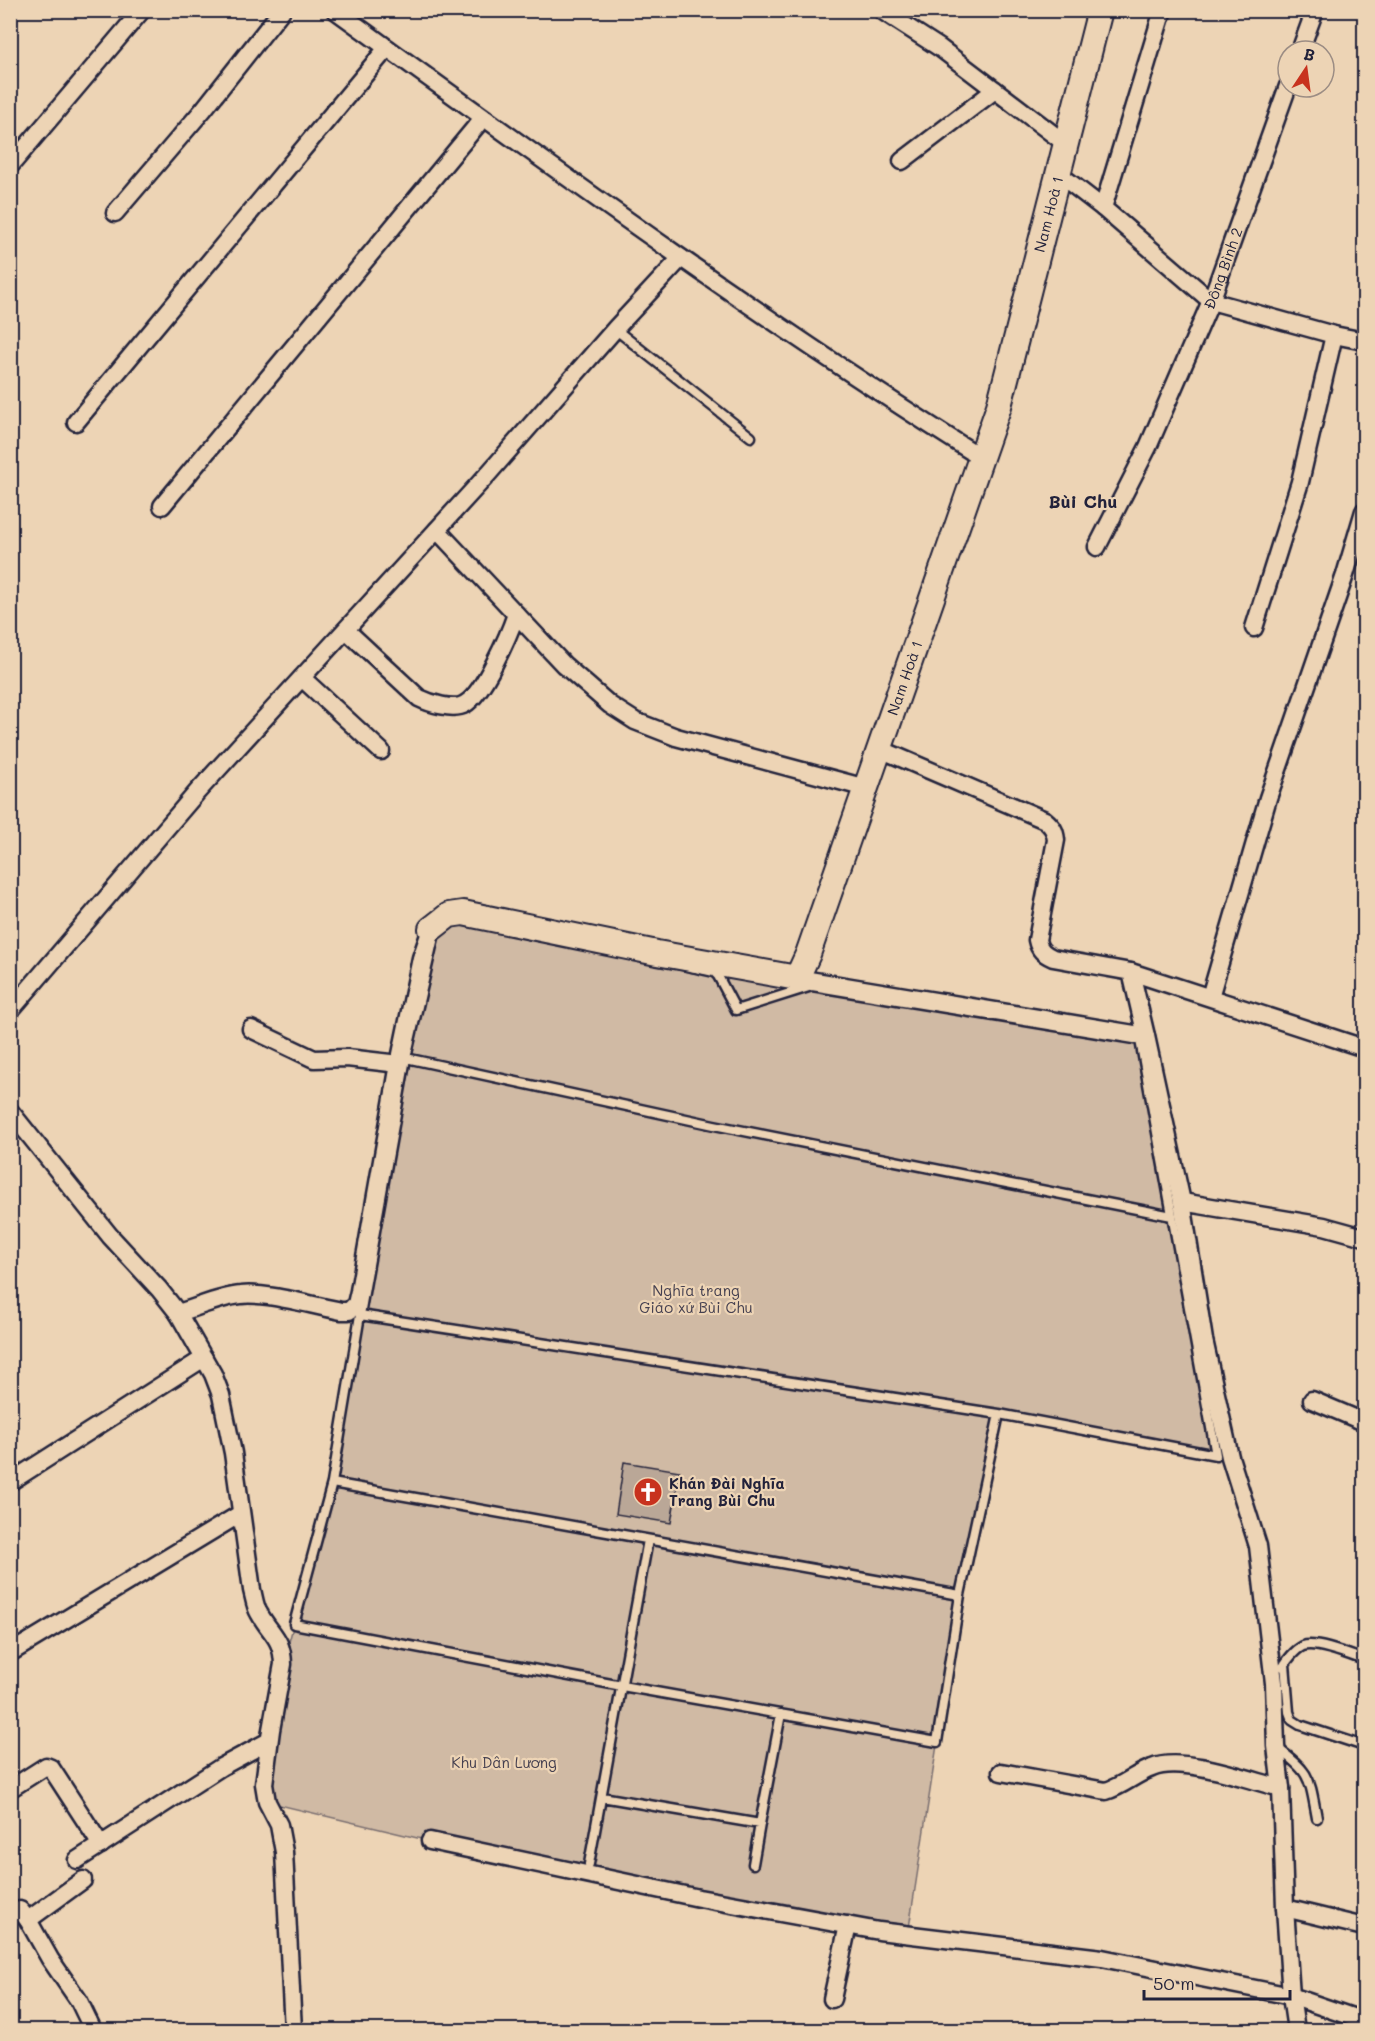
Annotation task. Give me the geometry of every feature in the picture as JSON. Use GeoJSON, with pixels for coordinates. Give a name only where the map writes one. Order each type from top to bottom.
{"type":"FeatureCollection","features":[{"type":"Feature","properties":{"kind":"street"},"geometry":{"type":"LineString","coordinates":[[10,166],[142,10]]}},
{"type":"Feature","properties":{"kind":"street"},"geometry":{"type":"LineString","coordinates":[[115,213],[203,111],[282,10]]}},
{"type":"Feature","properties":{"kind":"street"},"geometry":{"type":"LineString","coordinates":[[336,10],[483,118],[681,258],[885,397],[982,458]]}},
{"type":"Feature","properties":{"kind":"street"},"geometry":{"type":"LineString","coordinates":[[880,10],[940,48],[1066,144]]}},
{"type":"Feature","properties":{"kind":"street","name":"Nam Hoà 1"},"geometry":{"type":"LineString","coordinates":[[797,978],[808,954],[999,406],[1100,10]]}},
{"type":"Feature","properties":{"kind":"street"},"geometry":{"type":"LineString","coordinates":[[1103,208],[1163,10]]}},
{"type":"Feature","properties":{"kind":"street"},"geometry":{"type":"LineString","coordinates":[[1304,39],[1315,10]]}},
{"type":"Feature","properties":{"kind":"street"},"geometry":{"type":"LineString","coordinates":[[76,422],[387,48]]}},
{"type":"Feature","properties":{"kind":"street"},"geometry":{"type":"LineString","coordinates":[[902,161],[995,90]]}},
{"type":"Feature","properties":{"kind":"street","name":"Đông Bình 2"},"geometry":{"type":"LineString","coordinates":[[1097,547],[1148,447],[1211,301],[1283,99]]}},
{"type":"Feature","properties":{"kind":"street"},"geometry":{"type":"LineString","coordinates":[[162,506],[483,118]]}},
{"type":"Feature","properties":{"kind":"street"},"geometry":{"type":"LineString","coordinates":[[1059,174],[1103,208],[1211,301],[1334,335],[1364,337]]}},
{"type":"Feature","properties":{"kind":"street"},"geometry":{"type":"LineString","coordinates":[[10,1011],[198,791],[437,530],[681,258]]}},
{"type":"Feature","properties":{"kind":"street"},"geometry":{"type":"LineString","coordinates":[[1254,628],[1300,482],[1334,335]]}},
{"type":"Feature","properties":{"kind":"street"},"geometry":{"type":"LineString","coordinates":[[1210,997],[1268,798],[1345,576],[1365,511]]}},
{"type":"Feature","properties":{"kind":"street"},"geometry":{"type":"LineString","coordinates":[[437,530],[564,665],[610,705],[635,721],[676,737],[866,788]]}},
{"type":"Feature","properties":{"kind":"street"},"geometry":{"type":"LineString","coordinates":[[346,630],[419,698],[430,703],[457,706],[465,704],[480,687],[508,637],[516,614]]}},
{"type":"Feature","properties":{"kind":"street"},"geometry":{"type":"LineString","coordinates":[[302,678],[381,751]]}},
{"type":"Feature","properties":{"kind":"street"},"geometry":{"type":"LineString","coordinates":[[880,749],[1045,820],[1051,825],[1056,840],[1037,940],[1039,948],[1045,954],[1053,958],[1131,972],[1365,1048]]}},
{"type":"Feature","properties":{"kind":"street"},"geometry":{"type":"LineString","coordinates":[[178,1313],[242,1294],[257,1294],[342,1311],[352,1309],[366,1260],[421,958],[431,929],[449,915],[464,913],[657,953],[1146,1036]]}},
{"type":"Feature","properties":{"kind":"street"},"geometry":{"type":"LineString","coordinates":[[1131,972],[1146,1036],[1177,1210],[1204,1340],[1230,1457],[1258,1546],[1274,1683],[1276,1746],[1281,1788],[1285,1908],[1291,1996],[1296,2031]]}},
{"type":"Feature","properties":{"kind":"street"},"geometry":{"type":"LineString","coordinates":[[251,1029],[314,1059],[403,1061]]}},
{"type":"Feature","properties":{"kind":"street"},"geometry":{"type":"LineString","coordinates":[[10,1112],[110,1236],[178,1313],[204,1358],[221,1395],[233,1453],[248,1568],[258,1612],[279,1640],[283,1653],[264,1784],[267,1802],[279,1825],[284,1852],[293,2031]]}},
{"type":"Feature","properties":{"kind":"street"},"geometry":{"type":"LineString","coordinates":[[1177,1210],[1324,1226],[1365,1238]]}},
{"type":"Feature","properties":{"kind":"street"},"geometry":{"type":"LineString","coordinates":[[10,1482],[204,1358]]}},
{"type":"Feature","properties":{"kind":"street"},"geometry":{"type":"LineString","coordinates":[[1312,1400],[1365,1422]]}},
{"type":"Feature","properties":{"kind":"street"},"geometry":{"type":"LineString","coordinates":[[10,1653],[240,1514]]}},
{"type":"Feature","properties":{"kind":"street"},"geometry":{"type":"LineString","coordinates":[[77,1860],[221,1767],[269,1741]]}},
{"type":"Feature","properties":{"kind":"street"},"geometry":{"type":"LineString","coordinates":[[1001,1772],[1106,1791],[1118,1787],[1151,1768],[1166,1764],[1184,1764],[1281,1788]]}},
{"type":"Feature","properties":{"kind":"street"},"geometry":{"type":"LineString","coordinates":[[10,1789],[46,1766],[51,1768],[101,1845]]}},
{"type":"Feature","properties":{"kind":"street"},"geometry":{"type":"LineString","coordinates":[[430,1841],[699,1898],[848,1925],[1102,1958],[1291,1996],[1365,2021]]}},
{"type":"Feature","properties":{"kind":"street"},"geometry":{"type":"LineString","coordinates":[[83,1880],[17,1911],[79,2001],[93,2031]]}},
{"type":"Feature","properties":{"kind":"street"},"geometry":{"type":"LineString","coordinates":[[1285,1908],[1365,1927]]}},
{"type":"Feature","properties":{"kind":"street"},"geometry":{"type":"LineString","coordinates":[[832,1999],[848,1925]]}},
{"type":"Feature","properties":{"kind":"lane"},"geometry":{"type":"LineString","coordinates":[[615,329],[751,437]]}},
{"type":"Feature","properties":{"kind":"lane"},"geometry":{"type":"LineString","coordinates":[[360,1315],[999,1414],[1216,1455],[1177,1210],[1140,1040],[812,986],[736,1010],[714,972],[464,916],[443,924],[435,933],[403,1061],[360,1315],[332,1483],[294,1624],[937,1742],[960,1595],[999,1414]]}},
{"type":"Feature","properties":{"kind":"lane"},"geometry":{"type":"LineString","coordinates":[[403,1061],[714,1125],[1177,1210]]}},
{"type":"Feature","properties":{"kind":"lane"},"geometry":{"type":"LineString","coordinates":[[332,1483],[960,1595]]}},
{"type":"Feature","properties":{"kind":"lane"},"geometry":{"type":"LineString","coordinates":[[589,1864],[648,1540]]}},
{"type":"Feature","properties":{"kind":"lane"},"geometry":{"type":"LineString","coordinates":[[1274,1683],[1285,1664],[1303,1646],[1313,1645],[1365,1660]]}},
{"type":"Feature","properties":{"kind":"lane"},"geometry":{"type":"LineString","coordinates":[[1285,1664],[1289,1712],[1292,1720],[1300,1725],[1365,1746]]}},
{"type":"Feature","properties":{"kind":"lane"},"geometry":{"type":"LineString","coordinates":[[753,1864],[781,1714]]}},
{"type":"Feature","properties":{"kind":"lane"},"geometry":{"type":"LineString","coordinates":[[1276,1746],[1301,1765],[1310,1781],[1317,1818]]}},
{"type":"Feature","properties":{"kind":"lane"},"geometry":{"type":"LineString","coordinates":[[602,1797],[760,1824]]}},
{"type":"Feature","properties":{"kind":"green space","name":"Nghĩa trang Giáo xứ Bùi Chu"},"geometry":{"type":"Polygon","coordinates":[[[463,913],[1146,1036],[1230,1457],[1003,1420],[960,1595],[908,1934],[430,1841],[267,1802],[283,1664],[334,1476],[431,929],[463,913]]]}},
{"type":"Feature","properties":{"kind":"building","name":"Khán Đài Nghĩa Trang Bùi Chu"},"geometry":{"type":"Polygon","coordinates":[[[624,1462],[680,1471],[671,1523],[616,1514],[624,1462]]]}},
{"type":"Feature","properties":{"kind":"place","name":"Khán Đài Nghĩa Trang Bùi Chu"},"geometry":{"type":"Point","coordinates":[648,1492]}},
{"type":"Feature","properties":{"kind":"district","name":"Bùi Chu"},"geometry":{"type":"Point","coordinates":[1083,501]}},
{"type":"Feature","properties":{"kind":"park label","name":"Khu Dân Lương"},"geometry":{"type":"Point","coordinates":[504,1762]}}]}
